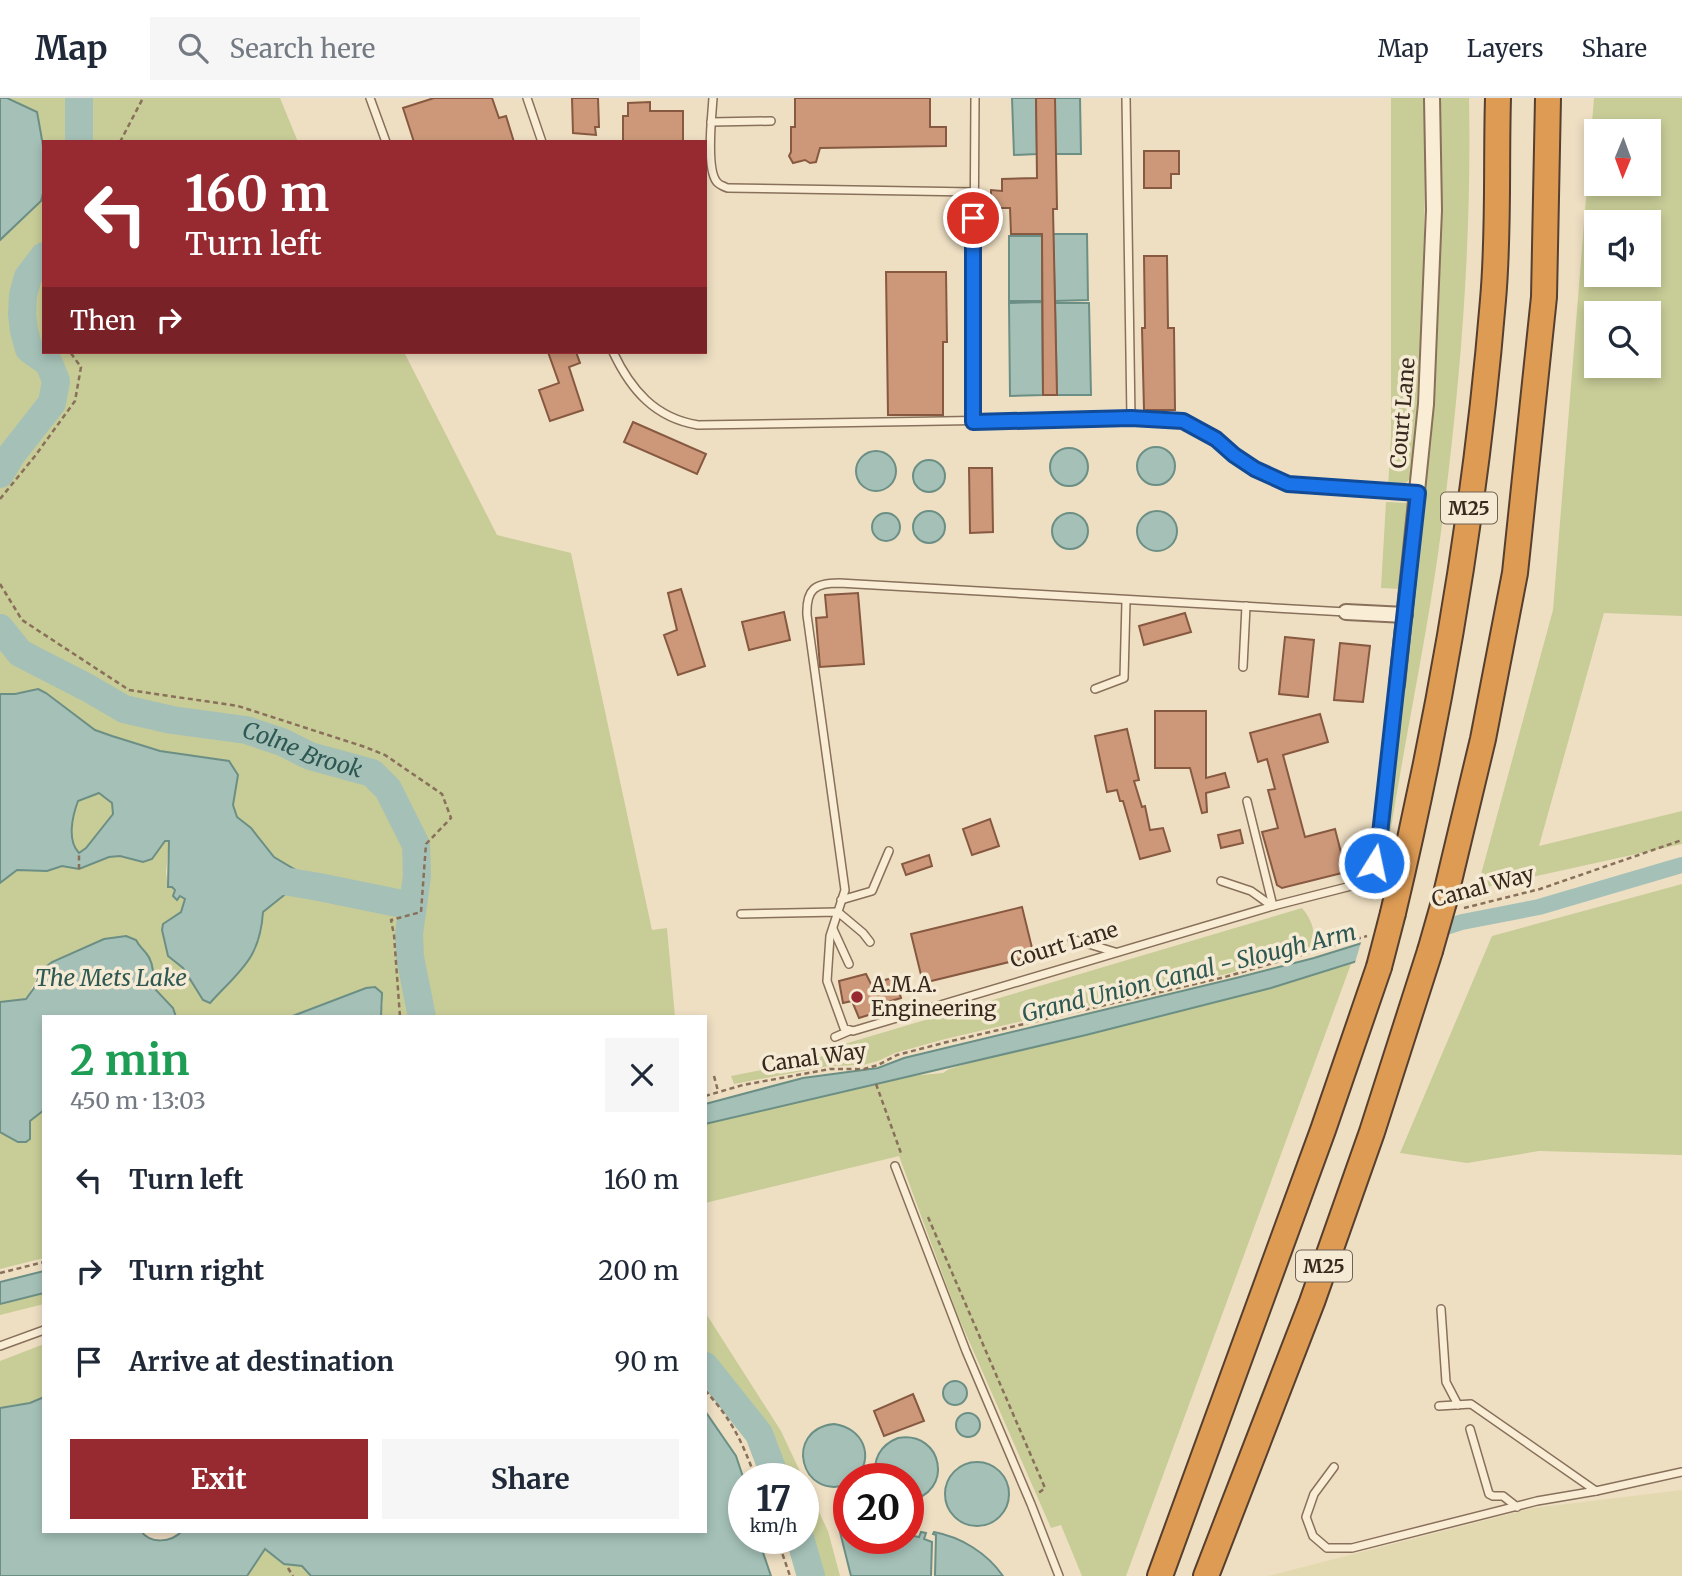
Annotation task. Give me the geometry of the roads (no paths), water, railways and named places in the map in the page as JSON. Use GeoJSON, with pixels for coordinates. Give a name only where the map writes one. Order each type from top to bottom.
{"type":"FeatureCollection","features":[{"type":"Feature","properties":{"kind":"highway","name":"M25"},"geometry":{"type":"LineString","coordinates":[[1160,1576],[1324,1130],[1379,967],[1422,791],[1463,562],[1493,298],[1498,98]]}},
{"type":"Feature","properties":{"kind":"highway","name":"M25"},"geometry":{"type":"LineString","coordinates":[[1206,1576],[1312,1302],[1430,951],[1450,906],[1515,573],[1544,297],[1548,98]]}},
{"type":"Feature","properties":{"kind":"street","name":"Court Lane"},"geometry":{"type":"LineString","coordinates":[[1397,685],[1418,493],[1431,325],[1434,210],[1432,98]]}},
{"type":"Feature","properties":{"kind":"street"},"geometry":{"type":"LineString","coordinates":[[1346,612],[1405,615]]}},
{"type":"Feature","properties":{"kind":"lane"},"geometry":{"type":"LineString","coordinates":[[370,98],[385,140]]}},
{"type":"Feature","properties":{"kind":"lane"},"geometry":{"type":"LineString","coordinates":[[527,98],[541,140]]}},
{"type":"Feature","properties":{"kind":"lane"},"geometry":{"type":"LineString","coordinates":[[713,98],[712,175],[718,184],[728,188],[973,192]]}},
{"type":"Feature","properties":{"kind":"lane"},"geometry":{"type":"LineString","coordinates":[[973,422],[975,98]]}},
{"type":"Feature","properties":{"kind":"lane"},"geometry":{"type":"LineString","coordinates":[[1126,98],[1131,418]]}},
{"type":"Feature","properties":{"kind":"lane"},"geometry":{"type":"LineString","coordinates":[[711,122],[771,121]]}},
{"type":"Feature","properties":{"kind":"lane"},"geometry":{"type":"LineString","coordinates":[[614,354],[640,396],[657,410],[685,423],[712,425],[1131,418],[1183,421],[1216,439],[1255,469],[1288,484],[1418,493]]}},
{"type":"Feature","properties":{"kind":"lane"},"geometry":{"type":"LineString","coordinates":[[850,1031],[841,1025],[827,981],[832,929],[845,890],[807,615],[806,603],[811,592],[820,585],[839,583],[1346,612]]}},
{"type":"Feature","properties":{"kind":"lane"},"geometry":{"type":"LineString","coordinates":[[1095,689],[1124,678],[1126,601]]}},
{"type":"Feature","properties":{"kind":"lane"},"geometry":{"type":"LineString","coordinates":[[1243,667],[1246,606]]}},
{"type":"Feature","properties":{"kind":"lane","name":"Court Lane"},"geometry":{"type":"LineString","coordinates":[[835,1037],[1115,952],[1359,884],[1372,869],[1380,834],[1397,685]]}},
{"type":"Feature","properties":{"kind":"lane"},"geometry":{"type":"LineString","coordinates":[[1247,801],[1273,906]]}},
{"type":"Feature","properties":{"kind":"lane"},"geometry":{"type":"LineString","coordinates":[[841,901],[872,891],[889,851]]}},
{"type":"Feature","properties":{"kind":"lane"},"geometry":{"type":"LineString","coordinates":[[1221,881],[1251,891],[1273,906]]}},
{"type":"Feature","properties":{"kind":"lane"},"geometry":{"type":"LineString","coordinates":[[741,914],[838,912],[870,942]]}},
{"type":"Feature","properties":{"kind":"lane"},"geometry":{"type":"LineString","coordinates":[[832,929],[849,964]]}},
{"type":"Feature","properties":{"kind":"lane"},"geometry":{"type":"LineString","coordinates":[[1072,939],[1115,952]]}},
{"type":"Feature","properties":{"kind":"lane"},"geometry":{"type":"LineString","coordinates":[[895,1166],[965,1351],[1059,1576]]}},
{"type":"Feature","properties":{"kind":"lane"},"geometry":{"type":"LineString","coordinates":[[1441,1309],[1446,1382],[1458,1405]]}},
{"type":"Feature","properties":{"kind":"lane"},"geometry":{"type":"LineString","coordinates":[[0,1346],[42,1331]]}},
{"type":"Feature","properties":{"kind":"lane"},"geometry":{"type":"LineString","coordinates":[[1439,1406],[1471,1404],[1596,1491]]}},
{"type":"Feature","properties":{"kind":"lane"},"geometry":{"type":"LineString","coordinates":[[1470,1429],[1489,1494],[1503,1496],[1517,1507]]}},
{"type":"Feature","properties":{"kind":"lane"},"geometry":{"type":"LineString","coordinates":[[1334,1467],[1314,1494],[1306,1517],[1313,1536],[1327,1548],[1352,1548],[1517,1507],[1682,1472]]}},
{"type":"Feature","properties":{"kind":"water"},"geometry":{"type":"Polygon","coordinates":[[[0,98],[7,98],[37,112],[42,140],[42,197],[0,240],[0,98]]]}},
{"type":"Feature","properties":{"kind":"water"},"geometry":{"type":"Polygon","coordinates":[[[1012,98],[1036,98],[1037,154],[1014,155],[1012,98]]]}},
{"type":"Feature","properties":{"kind":"water"},"geometry":{"type":"Polygon","coordinates":[[[1055,98],[1080,98],[1081,154],[1055,154],[1055,98]]]}},
{"type":"Feature","properties":{"kind":"water"},"geometry":{"type":"Polygon","coordinates":[[[1053,234],[1087,234],[1088,300],[1055,301],[1053,234]]]}},
{"type":"Feature","properties":{"kind":"water"},"geometry":{"type":"Polygon","coordinates":[[[1009,236],[1042,236],[1042,301],[1009,301],[1009,236]]]}},
{"type":"Feature","properties":{"kind":"water"},"geometry":{"type":"Polygon","coordinates":[[[1042,302],[1043,395],[1010,396],[1009,303],[1042,302]]]}},
{"type":"Feature","properties":{"kind":"water"},"geometry":{"type":"Polygon","coordinates":[[[1055,303],[1089,303],[1091,395],[1057,395],[1055,303]]]}},
{"type":"Feature","properties":{"kind":"water"},"geometry":{"type":"Polygon","coordinates":[[[1156,447],[1169,453],[1175,466],[1169,479],[1156,485],[1143,479],[1137,466],[1143,453],[1156,447]]]}},
{"type":"Feature","properties":{"kind":"water"},"geometry":{"type":"Polygon","coordinates":[[[1069,448],[1082,454],[1088,467],[1082,480],[1069,486],[1056,480],[1050,467],[1056,454],[1069,448]]]}},
{"type":"Feature","properties":{"kind":"water"},"geometry":{"type":"Polygon","coordinates":[[[876,451],[890,457],[896,471],[890,485],[876,491],[862,485],[856,471],[862,457],[876,451]]]}},
{"type":"Feature","properties":{"kind":"water"},"geometry":{"type":"Polygon","coordinates":[[[929,460],[940,465],[945,476],[940,487],[929,492],[918,487],[913,476],[918,465],[929,460]]]}},
{"type":"Feature","properties":{"kind":"water"},"geometry":{"type":"Polygon","coordinates":[[[929,511],[940,516],[945,527],[940,538],[929,543],[918,538],[913,527],[918,516],[929,511]]]}},
{"type":"Feature","properties":{"kind":"water"},"geometry":{"type":"Polygon","coordinates":[[[1157,511],[1171,517],[1177,531],[1171,545],[1157,551],[1143,545],[1137,531],[1143,517],[1157,511]]]}},
{"type":"Feature","properties":{"kind":"water"},"geometry":{"type":"Polygon","coordinates":[[[886,513],[896,517],[900,527],[896,537],[886,541],[876,537],[872,527],[876,517],[886,513]]]}},
{"type":"Feature","properties":{"kind":"water"},"geometry":{"type":"Polygon","coordinates":[[[1070,513],[1083,518],[1088,531],[1083,544],[1070,549],[1057,544],[1052,531],[1057,518],[1070,513]]]}},
{"type":"Feature","properties":{"kind":"water","name":"The Mets Lake"},"geometry":{"type":"Polygon","coordinates":[[[38,689],[95,730],[160,751],[229,761],[238,775],[233,805],[237,817],[251,828],[274,857],[314,881],[317,890],[306,893],[288,892],[263,912],[253,953],[210,1003],[203,1000],[183,968],[168,956],[163,924],[181,912],[185,899],[180,896],[177,900],[173,896],[175,890],[168,887],[169,841],[165,841],[152,859],[143,862],[120,856],[109,857],[79,869],[62,866],[47,871],[17,870],[0,883],[0,694],[38,689]],[[99,793],[78,801],[72,835],[79,853],[113,814],[112,803],[99,793]]]}},
{"type":"Feature","properties":{"kind":"water"},"geometry":{"type":"Polygon","coordinates":[[[1436,920],[1431,938],[1271,988],[1086,1035],[707,1124],[707,1103],[803,1078],[878,1068],[904,1058],[1314,958],[1436,920]]]}},
{"type":"Feature","properties":{"kind":"water","name":"The Mets Lake"},"geometry":{"type":"Polygon","coordinates":[[[126,936],[136,940],[151,961],[153,987],[173,1008],[175,1015],[42,1015],[42,1112],[30,1121],[30,1139],[18,1142],[0,1132],[0,1002],[26,999],[42,970],[52,962],[104,939],[126,936]]]}},
{"type":"Feature","properties":{"kind":"water"},"geometry":{"type":"Polygon","coordinates":[[[375,987],[382,993],[381,1015],[295,1015],[375,987]]]}},
{"type":"Feature","properties":{"kind":"water"},"geometry":{"type":"Polygon","coordinates":[[[42,1272],[42,1294],[0,1304],[0,1282],[42,1272]]]}},
{"type":"Feature","properties":{"kind":"water"},"geometry":{"type":"Polygon","coordinates":[[[955,1381],[963,1385],[967,1393],[963,1401],[955,1405],[947,1401],[943,1393],[947,1385],[955,1381]]]}},
{"type":"Feature","properties":{"kind":"water"},"geometry":{"type":"Polygon","coordinates":[[[42,1398],[42,1533],[143,1533],[155,1540],[167,1540],[180,1533],[707,1533],[707,1414],[738,1463],[728,1463],[728,1554],[763,1554],[771,1576],[311,1576],[302,1566],[284,1564],[265,1549],[247,1576],[0,1576],[0,1408],[30,1403],[42,1398]]]}},
{"type":"Feature","properties":{"kind":"water"},"geometry":{"type":"Polygon","coordinates":[[[968,1413],[976,1417],[980,1425],[976,1433],[968,1437],[960,1433],[956,1425],[960,1417],[968,1413]]]}},
{"type":"Feature","properties":{"kind":"water"},"geometry":{"type":"Polygon","coordinates":[[[834,1424],[844,1427],[859,1437],[863,1444],[864,1463],[833,1463],[833,1487],[819,1483],[819,1463],[804,1463],[803,1450],[808,1438],[818,1429],[834,1424]]]}},
{"type":"Feature","properties":{"kind":"water"},"geometry":{"type":"Polygon","coordinates":[[[898,1438],[913,1438],[925,1443],[933,1452],[937,1475],[933,1487],[924,1495],[924,1463],[876,1463],[882,1449],[898,1438]]]}},
{"type":"Feature","properties":{"kind":"water"},"geometry":{"type":"Polygon","coordinates":[[[977,1462],[1000,1471],[1009,1494],[1000,1517],[977,1526],[954,1517],[945,1494],[954,1471],[977,1462]]]}},
{"type":"Feature","properties":{"kind":"water"},"geometry":{"type":"Polygon","coordinates":[[[934,1532],[973,1547],[1003,1576],[935,1576],[934,1532]]]}},
{"type":"Feature","properties":{"kind":"water"},"geometry":{"type":"Polygon","coordinates":[[[924,1539],[932,1542],[931,1576],[851,1576],[846,1554],[924,1554],[924,1539]]]}},
{"type":"Feature","properties":{"kind":"waterway","name":"Colne Brook"},"geometry":{"type":"LineString","coordinates":[[79,98],[79,140]]}},
{"type":"Feature","properties":{"kind":"waterway","name":"Colne Brook"},"geometry":{"type":"LineString","coordinates":[[0,474],[12,454],[52,403],[56,381],[49,363],[29,349],[22,314],[28,277],[42,259]]}},
{"type":"Feature","properties":{"kind":"waterway","name":"Colne Brook"},"geometry":{"type":"LineString","coordinates":[[0,628],[20,653],[124,709],[172,720],[246,730],[282,742],[310,756],[372,773],[388,789],[416,845],[417,876],[409,934],[410,957],[422,1015]]}},
{"type":"Feature","properties":{"kind":"waterway","name":"Grand Union Canal - Slough Arm"},"geometry":{"type":"LineString","coordinates":[[1431,932],[1462,922],[1539,907],[1682,865]]}},
{"type":"Feature","properties":{"kind":"waterway"},"geometry":{"type":"LineString","coordinates":[[278,880],[412,906]]}},
{"type":"Feature","properties":{"kind":"waterway","name":"Colne Brook"},"geometry":{"type":"LineString","coordinates":[[707,1369],[759,1434],[770,1463]]}},
{"type":"Feature","properties":{"kind":"waterway","name":"Colne Brook"},"geometry":{"type":"LineString","coordinates":[[805,1554],[811,1576]]}},
{"type":"Feature","properties":{"kind":"place","name":"A.M.A. Engineering"},"geometry":{"type":"Point","coordinates":[857,997]}}]}
